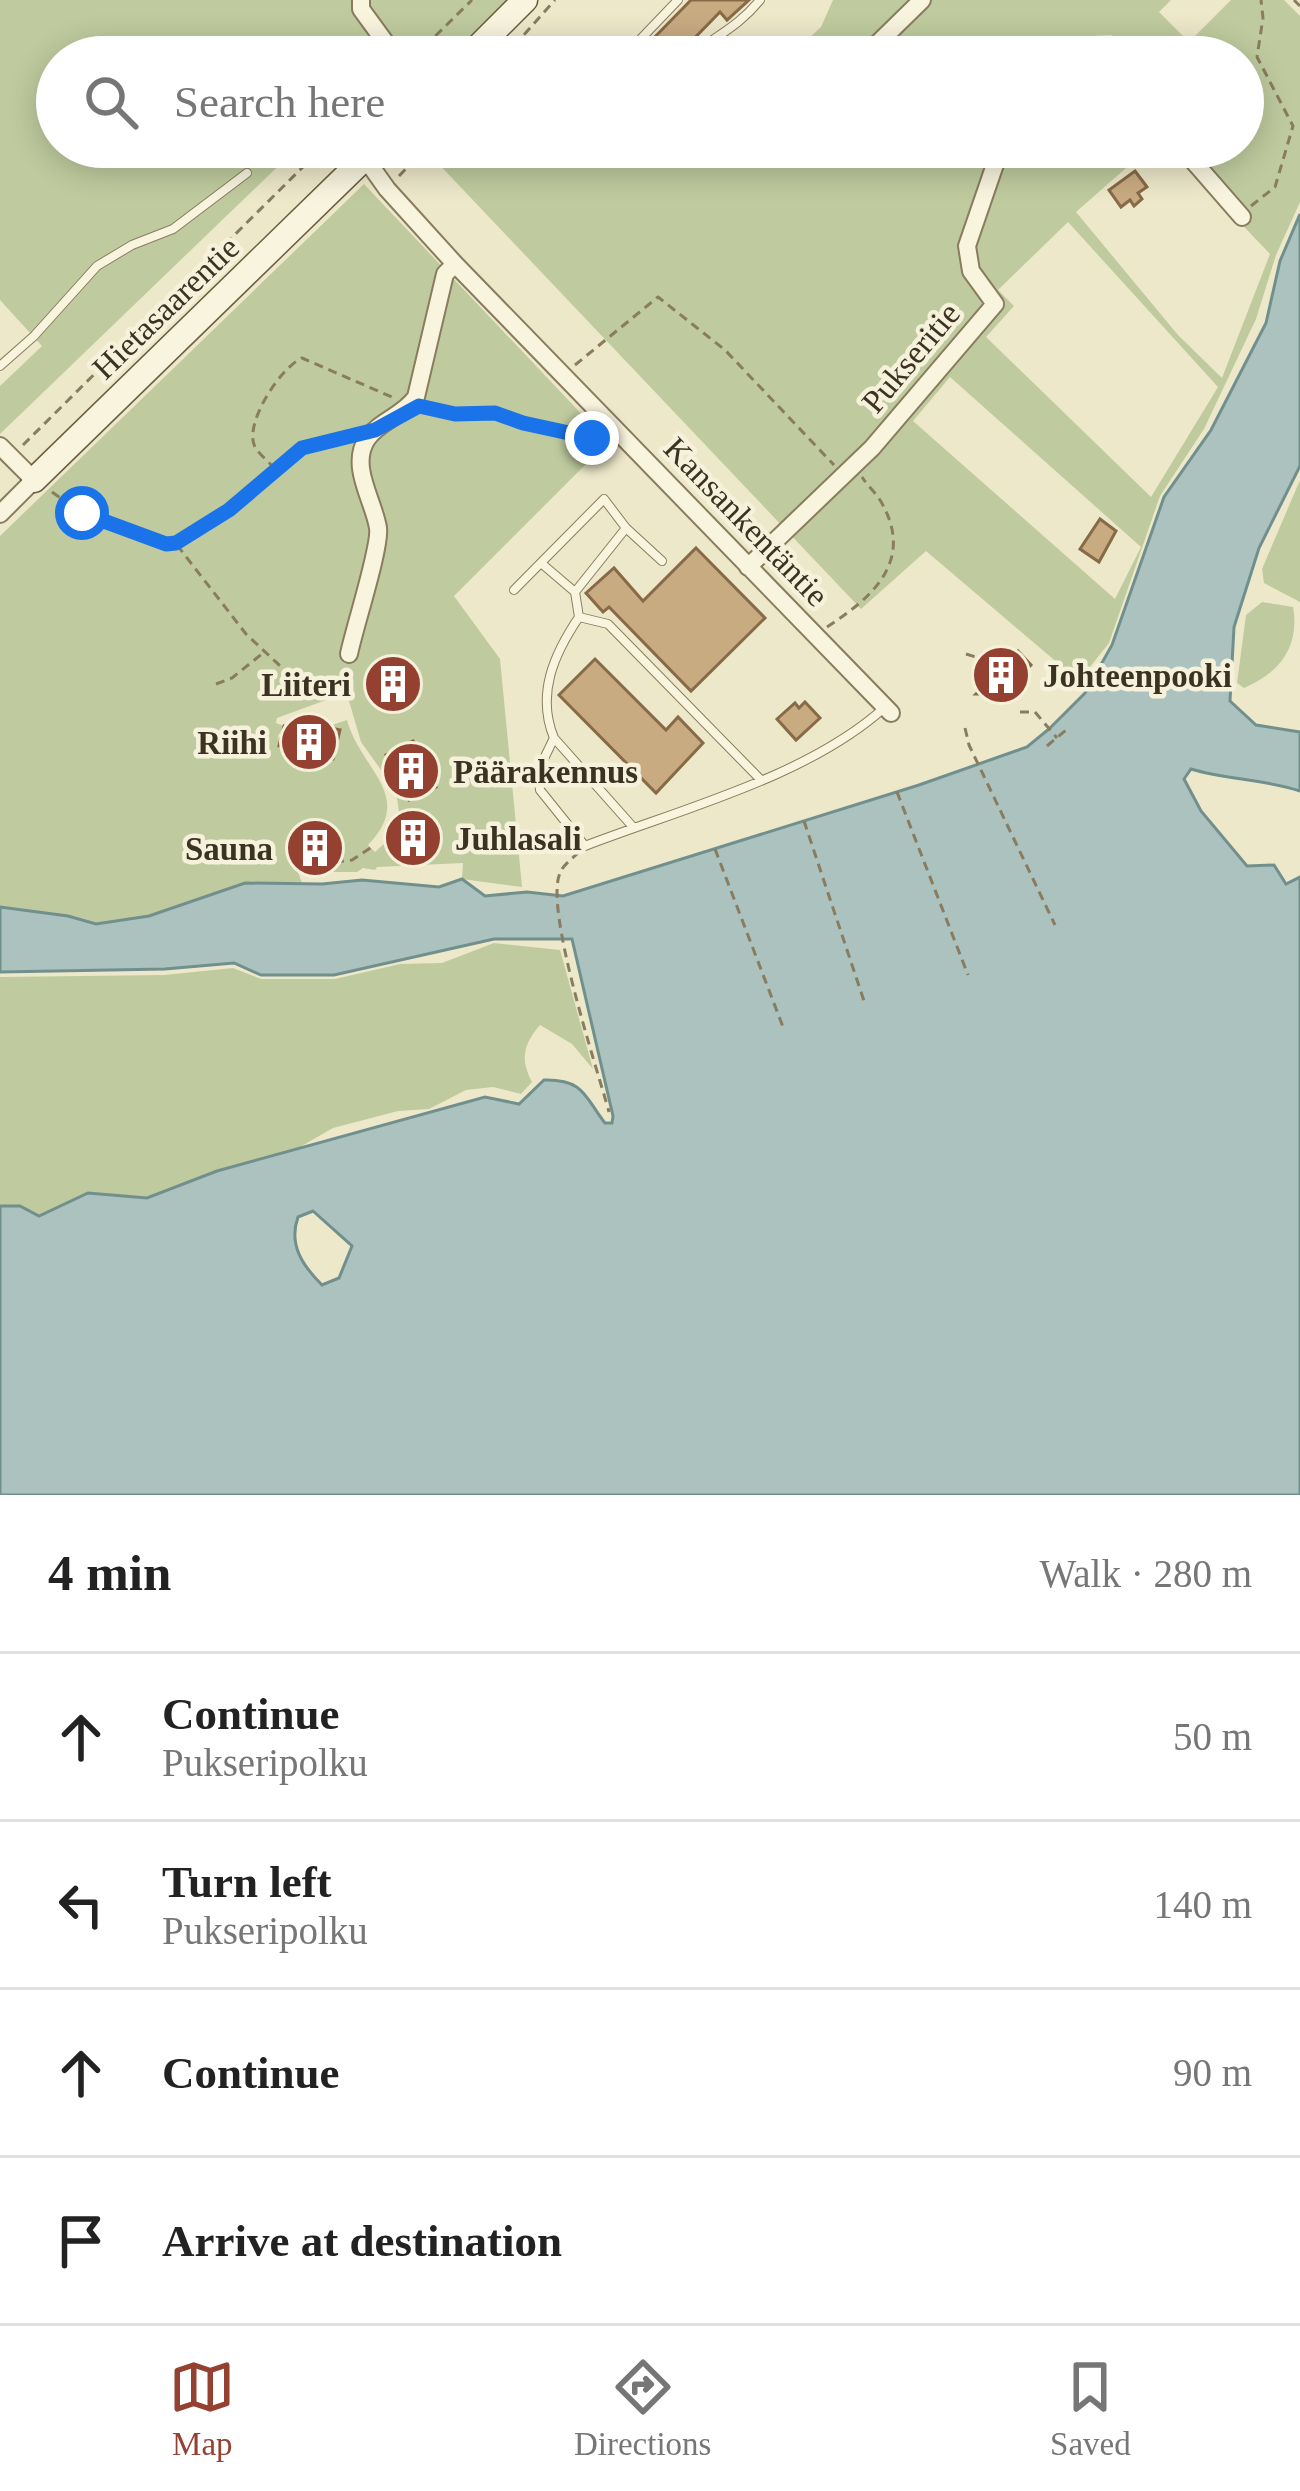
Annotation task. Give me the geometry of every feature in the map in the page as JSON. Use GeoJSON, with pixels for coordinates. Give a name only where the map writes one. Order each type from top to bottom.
{"type":"FeatureCollection","features":[{"type":"Feature","properties":{"kind":"street"},"geometry":{"type":"LineString","coordinates":[[361,0],[381,36]]}},
{"type":"Feature","properties":{"kind":"street"},"geometry":{"type":"LineString","coordinates":[[489,36],[525,0]]}},
{"type":"Feature","properties":{"kind":"street"},"geometry":{"type":"LineString","coordinates":[[885,36],[922,0]]}},
{"type":"Feature","properties":{"kind":"street","name":"Hietasaarentie"},"geometry":{"type":"LineString","coordinates":[[0,514],[354,168]]}},
{"type":"Feature","properties":{"kind":"street","name":"Kansankentäntie"},"geometry":{"type":"LineString","coordinates":[[377,168],[387,189],[455,264],[888,710]]}},
{"type":"Feature","properties":{"kind":"street","name":"Pukseritie"},"geometry":{"type":"LineString","coordinates":[[748,568],[862,457],[995,304],[971,271],[967,246],[994,168]]}},
{"type":"Feature","properties":{"kind":"street"},"geometry":{"type":"LineString","coordinates":[[1199,168],[1240,215]]}},
{"type":"Feature","properties":{"kind":"street"},"geometry":{"type":"LineString","coordinates":[[349,654],[379,531],[365,490],[365,441],[407,409],[422,383],[446,274],[455,264]]}},
{"type":"Feature","properties":{"kind":"street"},"geometry":{"type":"LineString","coordinates":[[5,452],[34,480]]}},
{"type":"Feature","properties":{"kind":"lane"},"geometry":{"type":"LineString","coordinates":[[644,36],[678,0]]}},
{"type":"Feature","properties":{"kind":"lane"},"geometry":{"type":"LineString","coordinates":[[717,36],[740,24],[760,0]]}},
{"type":"Feature","properties":{"kind":"lane"},"geometry":{"type":"LineString","coordinates":[[0,366],[97,266],[173,229],[247,173]]}},
{"type":"Feature","properties":{"kind":"lane"},"geometry":{"type":"LineString","coordinates":[[514,590],[604,499],[662,562]]}},
{"type":"Feature","properties":{"kind":"lane"},"geometry":{"type":"LineString","coordinates":[[575,592],[626,528]]}},
{"type":"Feature","properties":{"kind":"lane"},"geometry":{"type":"LineString","coordinates":[[541,563],[575,592],[580,617],[560,646],[549,675],[548,722],[554,738],[633,827]]}},
{"type":"Feature","properties":{"kind":"lane"},"geometry":{"type":"LineString","coordinates":[[580,617],[608,624],[760,779]]}},
{"type":"Feature","properties":{"kind":"lane"},"geometry":{"type":"LineString","coordinates":[[554,738],[538,771],[540,790],[585,846],[760,779],[848,738],[888,710]]}},
{"type":"Feature","properties":{"kind":"path"},"geometry":{"type":"LineString","coordinates":[[435,36],[472,0]]}},
{"type":"Feature","properties":{"kind":"path"},"geometry":{"type":"LineString","coordinates":[[523,36],[555,0]]}},
{"type":"Feature","properties":{"kind":"path"},"geometry":{"type":"LineString","coordinates":[[1260,36],[1261,0]]}},
{"type":"Feature","properties":{"kind":"path"},"geometry":{"type":"LineString","coordinates":[[1294,0],[1300,6]]}},
{"type":"Feature","properties":{"kind":"path"},"geometry":{"type":"LineString","coordinates":[[1240,215],[1275,187],[1293,126],[1264,70]]}},
{"type":"Feature","properties":{"kind":"path"},"geometry":{"type":"LineString","coordinates":[[247,173],[252,168]]}},
{"type":"Feature","properties":{"kind":"path"},"geometry":{"type":"LineString","coordinates":[[5,452],[301,168]]}},
{"type":"Feature","properties":{"kind":"path"},"geometry":{"type":"LineString","coordinates":[[387,189],[407,168]]}},
{"type":"Feature","properties":{"kind":"path"},"geometry":{"type":"LineString","coordinates":[[565,374],[658,298],[724,350],[844,475]]}},
{"type":"Feature","properties":{"kind":"path"},"geometry":{"type":"LineString","coordinates":[[274,469],[254,445],[252,431],[288,364],[302,358],[393,398],[407,409],[495,413],[574,435],[624,436]]}},
{"type":"Feature","properties":{"kind":"path"},"geometry":{"type":"LineString","coordinates":[[34,480],[82,513],[166,544],[176,543],[229,510],[302,448],[375,430]]}},
{"type":"Feature","properties":{"kind":"path"},"geometry":{"type":"LineString","coordinates":[[815,635],[865,602],[883,582],[894,535],[880,500],[862,479],[862,457]]}},
{"type":"Feature","properties":{"kind":"path"},"geometry":{"type":"LineString","coordinates":[[176,543],[246,634],[293,678],[344,685]]}},
{"type":"Feature","properties":{"kind":"path"},"geometry":{"type":"LineString","coordinates":[[216,684],[232,678],[265,652]]}},
{"type":"Feature","properties":{"kind":"path"},"geometry":{"type":"LineString","coordinates":[[966,654],[1004,655]]}},
{"type":"Feature","properties":{"kind":"path"},"geometry":{"type":"LineString","coordinates":[[1019,712],[1035,712],[1057,738]]}},
{"type":"Feature","properties":{"kind":"path"},"geometry":{"type":"LineString","coordinates":[[965,728],[1055,926]]}},
{"type":"Feature","properties":{"kind":"path"},"geometry":{"type":"LineString","coordinates":[[1047,746],[1066,730]]}},
{"type":"Feature","properties":{"kind":"path"},"geometry":{"type":"LineString","coordinates":[[897,792],[968,975]]}},
{"type":"Feature","properties":{"kind":"path"},"geometry":{"type":"LineString","coordinates":[[803,821],[864,1001]]}},
{"type":"Feature","properties":{"kind":"path"},"geometry":{"type":"LineString","coordinates":[[335,862],[352,860],[375,844]]}},
{"type":"Feature","properties":{"kind":"path"},"geometry":{"type":"LineString","coordinates":[[585,846],[560,871],[557,889],[563,943],[608,1112]]}},
{"type":"Feature","properties":{"kind":"path"},"geometry":{"type":"LineString","coordinates":[[715,849],[783,1027]]}},
{"type":"Feature","properties":{"kind":"green space"},"geometry":{"type":"Polygon","coordinates":[[[0,0],[514,0],[473,36],[36,36],[36,168],[276,168],[0,434],[0,386],[42,346],[0,300],[0,0]]]}},
{"type":"Feature","properties":{"kind":"green space"},"geometry":{"type":"Polygon","coordinates":[[[833,0],[1171,0],[1159,12],[1183,36],[1112,35],[811,36],[821,27],[833,0]]]}},
{"type":"Feature","properties":{"kind":"green space"},"geometry":{"type":"Polygon","coordinates":[[[1231,0],[1284,0],[1300,16],[1300,202],[1276,255],[1256,319],[1204,429],[1160,496],[1109,643],[1079,681],[926,551],[861,609],[442,168],[1126,168],[1076,212],[1178,335],[1222,378],[1270,254],[1188,168],[1264,168],[1264,36],[1195,36],[1231,0]],[[1068,222],[998,290],[1014,306],[986,337],[1151,497],[1218,387],[1068,222]],[[950,377],[913,421],[1115,599],[1141,547],[950,377]]]}},
{"type":"Feature","properties":{"kind":"green space"},"geometry":{"type":"Polygon","coordinates":[[[364,184],[608,442],[454,596],[500,659],[522,887],[462,879],[463,863],[298,872],[302,883],[245,883],[149,916],[96,924],[0,907],[0,536],[364,184]],[[356,689],[277,718],[276,723],[284,726],[278,736],[280,746],[314,755],[313,760],[321,763],[323,757],[333,759],[340,731],[326,727],[347,720],[386,797],[387,812],[368,845],[375,852],[396,833],[400,836],[392,850],[419,861],[431,840],[424,836],[422,826],[399,812],[396,791],[361,742],[347,694],[356,689]]]}},
{"type":"Feature","properties":{"kind":"green space"},"geometry":{"type":"Polygon","coordinates":[[[1300,480],[1300,602],[1264,583],[1262,569],[1300,480]]]}},
{"type":"Feature","properties":{"kind":"green space"},"geometry":{"type":"Polygon","coordinates":[[[1262,602],[1293,607],[1293,634],[1277,666],[1244,688],[1237,683],[1246,615],[1262,602]]]}},
{"type":"Feature","properties":{"kind":"green space"},"geometry":{"type":"Polygon","coordinates":[[[494,943],[560,950],[593,1069],[572,1044],[540,1025],[525,1052],[532,1082],[521,1094],[493,1087],[466,1090],[429,1109],[398,1111],[333,1128],[293,1151],[217,1171],[146,1198],[88,1193],[39,1216],[20,1206],[0,1206],[0,977],[164,975],[233,968],[261,979],[335,979],[400,964],[442,963],[494,943]]]}},
{"type":"Feature","properties":{"kind":"water"},"geometry":{"type":"Polygon","coordinates":[[[1300,214],[1300,466],[1259,548],[1234,627],[1230,701],[1256,725],[1300,732],[1300,791],[1191,769],[1184,779],[1201,811],[1247,866],[1274,865],[1286,884],[1300,877],[1300,1495],[0,1495],[0,1206],[20,1206],[39,1216],[88,1193],[147,1198],[217,1171],[485,1097],[519,1104],[544,1080],[576,1087],[605,1123],[612,1123],[613,1116],[572,939],[494,939],[334,975],[261,975],[234,963],[0,972],[0,907],[96,924],[149,916],[245,883],[362,880],[439,887],[462,879],[485,896],[527,892],[563,896],[1027,747],[1085,693],[1112,645],[1164,497],[1211,430],[1266,323],[1280,261],[1300,214]],[[313,1211],[298,1217],[299,1254],[322,1285],[339,1278],[352,1246],[313,1211]]]}},
{"type":"Feature","properties":{"kind":"building"},"geometry":{"type":"Polygon","coordinates":[[[691,0],[749,0],[727,20],[720,12],[697,36],[656,36],[691,0]]]}},
{"type":"Feature","properties":{"kind":"building"},"geometry":{"type":"Polygon","coordinates":[[[1135,171],[1147,187],[1138,193],[1142,199],[1134,206],[1130,200],[1121,207],[1109,190],[1135,171]]]}},
{"type":"Feature","properties":{"kind":"building"},"geometry":{"type":"Polygon","coordinates":[[[1100,519],[1116,531],[1099,562],[1080,549],[1100,519]]]}},
{"type":"Feature","properties":{"kind":"building"},"geometry":{"type":"Polygon","coordinates":[[[696,548],[765,618],[691,691],[609,607],[603,612],[586,593],[614,568],[643,601],[696,548]]]}},
{"type":"Feature","properties":{"kind":"building","name":"Johteenpooki"},"geometry":{"type":"Polygon","coordinates":[[[1018,651],[1031,665],[996,700],[990,694],[976,694],[983,687],[977,681],[981,670],[1000,655],[1011,658],[1018,651]]]}},
{"type":"Feature","properties":{"kind":"building"},"geometry":{"type":"Polygon","coordinates":[[[595,659],[666,730],[678,717],[703,743],[656,793],[559,695],[595,659]]]}},
{"type":"Feature","properties":{"kind":"building"},"geometry":{"type":"Polygon","coordinates":[[[805,702],[820,718],[796,740],[777,719],[795,703],[799,708],[805,702]]]}},
{"type":"Feature","properties":{"kind":"building","name":"Riihi"},"geometry":{"type":"Polygon","coordinates":[[[284,726],[324,736],[326,727],[340,730],[333,759],[279,746],[284,726]]]}},
{"type":"Feature","properties":{"kind":"building","name":"Päärakennus"},"geometry":{"type":"Polygon","coordinates":[[[413,741],[436,787],[409,800],[386,755],[413,741]]]}},
{"type":"Feature","properties":{"kind":"building","name":"Juhlasali"},"geometry":{"type":"Polygon","coordinates":[[[405,817],[423,827],[424,836],[431,840],[419,862],[390,848],[408,840],[396,833],[405,817]]]}},
{"type":"Feature","properties":{"kind":"building","name":"Sauna"},"geometry":{"type":"Polygon","coordinates":[[[302,831],[328,831],[336,841],[316,865],[302,865],[302,831]]]}},
{"type":"Feature","properties":{"kind":"place","name":"Johteenpooki"},"geometry":{"type":"Point","coordinates":[1001,675]}},
{"type":"Feature","properties":{"kind":"place","name":"Liiteri"},"geometry":{"type":"Point","coordinates":[393,684]}},
{"type":"Feature","properties":{"kind":"place","name":"Riihi"},"geometry":{"type":"Point","coordinates":[309,742]}},
{"type":"Feature","properties":{"kind":"place","name":"Päärakennus"},"geometry":{"type":"Point","coordinates":[411,771]}},
{"type":"Feature","properties":{"kind":"place","name":"Juhlasali"},"geometry":{"type":"Point","coordinates":[413,838]}},
{"type":"Feature","properties":{"kind":"place","name":"Sauna"},"geometry":{"type":"Point","coordinates":[315,848]}},
{"type":"Feature","properties":{"kind":"route"},"geometry":{"type":"LineString","coordinates":[[82,513],[166,544],[176,543],[229,510],[302,448],[375,430],[419,406],[455,414],[495,413],[592,438]]}}]}
